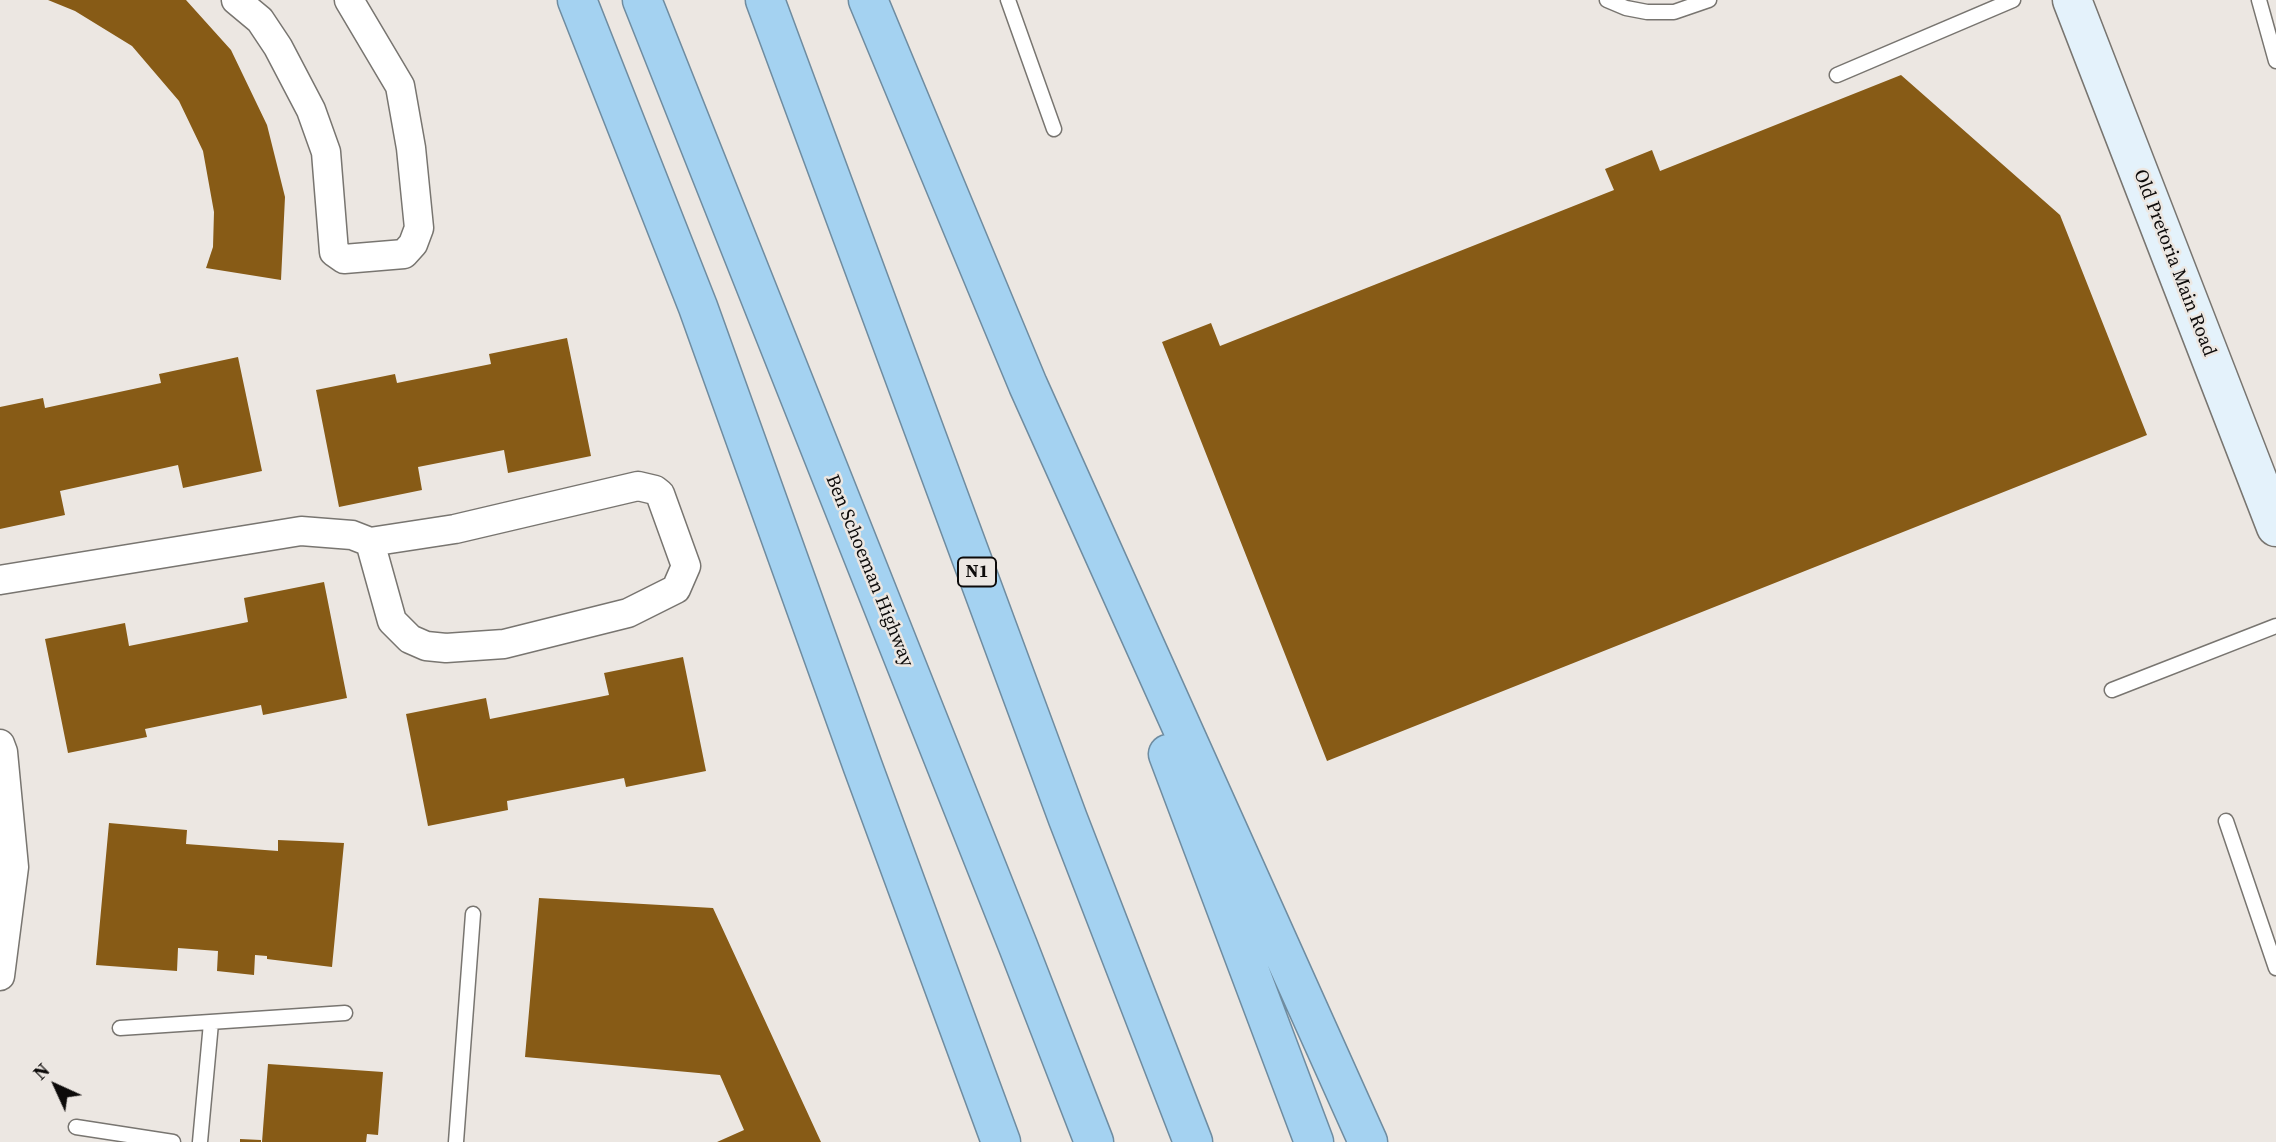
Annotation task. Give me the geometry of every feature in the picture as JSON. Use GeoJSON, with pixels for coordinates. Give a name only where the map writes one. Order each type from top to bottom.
{"type":"FeatureCollection","features":[{"type":"Feature","properties":{"kind":"highway"},"geometry":{"type":"LineString","coordinates":[[577,0],[1028,1142]]}},
{"type":"Feature","properties":{"kind":"highway","name":"Ben Schoeman Highway"},"geometry":{"type":"LineString","coordinates":[[642,0],[1094,1142]]}},
{"type":"Feature","properties":{"kind":"highway","name":"N1"},"geometry":{"type":"LineString","coordinates":[[765,0],[1068,820],[1193,1142]]}},
{"type":"Feature","properties":{"kind":"highway"},"geometry":{"type":"LineString","coordinates":[[868,0],[1028,385],[1368,1142]]}},
{"type":"Feature","properties":{"kind":"highway"},"geometry":{"type":"LineString","coordinates":[[698,307],[1001,1142]]}},
{"type":"Feature","properties":{"kind":"highway"},"geometry":{"type":"LineString","coordinates":[[1028,385],[1314,1142]]}},
{"type":"Feature","properties":{"kind":"main road","name":"Old Pretoria Main Road"},"geometry":{"type":"LineString","coordinates":[[2072,0],[2276,527]]}},
{"type":"Feature","properties":{"kind":"street"},"geometry":{"type":"LineString","coordinates":[[236,0],[260,20],[278,47],[311,110],[327,152],[334,252],[344,259],[404,254],[414,244],[419,228],[411,148],[400,86],[349,0]]}},
{"type":"Feature","properties":{"kind":"street"},"geometry":{"type":"LineString","coordinates":[[0,580],[301,531],[352,535],[370,542],[455,529],[638,486],[660,494],[686,566],[676,589],[628,613],[504,644],[446,648],[426,646],[410,639],[392,621],[370,542]]}},
{"type":"Feature","properties":{"kind":"street"},"geometry":{"type":"LineString","coordinates":[[0,744],[14,867],[0,976]]}},
{"type":"Feature","properties":{"kind":"lane"},"geometry":{"type":"LineString","coordinates":[[1008,0],[1054,129]]}},
{"type":"Feature","properties":{"kind":"lane"},"geometry":{"type":"LineString","coordinates":[[1607,0],[1626,8],[1647,12],[1674,12],[1709,0]]}},
{"type":"Feature","properties":{"kind":"lane"},"geometry":{"type":"LineString","coordinates":[[1837,75],[2012,0]]}},
{"type":"Feature","properties":{"kind":"lane"},"geometry":{"type":"LineString","coordinates":[[2259,0],[2276,61]]}},
{"type":"Feature","properties":{"kind":"lane"},"geometry":{"type":"LineString","coordinates":[[2112,690],[2276,626]]}},
{"type":"Feature","properties":{"kind":"lane"},"geometry":{"type":"LineString","coordinates":[[2226,821],[2276,968]]}},
{"type":"Feature","properties":{"kind":"lane"},"geometry":{"type":"LineString","coordinates":[[456,1142],[473,914]]}},
{"type":"Feature","properties":{"kind":"lane"},"geometry":{"type":"LineString","coordinates":[[120,1028],[345,1013]]}},
{"type":"Feature","properties":{"kind":"lane"},"geometry":{"type":"LineString","coordinates":[[200,1142],[211,1023]]}},
{"type":"Feature","properties":{"kind":"lane"},"geometry":{"type":"LineString","coordinates":[[76,1127],[173,1142]]}},
{"type":"Feature","properties":{"kind":"building"},"geometry":{"type":"Polygon","coordinates":[[[48,0],[186,0],[231,50],[267,125],[285,197],[281,280],[206,268],[213,247],[214,212],[203,151],[179,101],[132,46],[75,11],[48,0]]]}},
{"type":"Feature","properties":{"kind":"building"},"geometry":{"type":"Polygon","coordinates":[[[1901,75],[2060,215],[2147,435],[1327,761],[1162,342],[1211,323],[1220,346],[1614,190],[1605,169],[1652,150],[1660,171],[1901,75]]]}},
{"type":"Feature","properties":{"kind":"building"},"geometry":{"type":"Polygon","coordinates":[[[567,338],[591,456],[508,473],[504,450],[418,467],[422,490],[339,507],[316,390],[395,374],[397,383],[491,364],[489,354],[567,338]]]}},
{"type":"Feature","properties":{"kind":"building"},"geometry":{"type":"Polygon","coordinates":[[[238,357],[262,471],[183,488],[178,465],[60,491],[65,515],[0,529],[0,407],[43,398],[45,408],[161,383],[159,374],[238,357]]]}},
{"type":"Feature","properties":{"kind":"building"},"geometry":{"type":"Polygon","coordinates":[[[324,582],[347,698],[263,715],[261,705],[145,729],[147,737],[68,753],[45,639],[125,623],[129,646],[248,622],[244,598],[324,582]]]}},
{"type":"Feature","properties":{"kind":"building"},"geometry":{"type":"Polygon","coordinates":[[[683,657],[706,771],[626,787],[624,778],[507,801],[508,810],[428,826],[406,714],[486,698],[490,719],[609,695],[604,673],[683,657]]]}},
{"type":"Feature","properties":{"kind":"building"},"geometry":{"type":"Polygon","coordinates":[[[109,823],[187,830],[186,844],[278,851],[278,840],[344,843],[332,967],[267,959],[267,956],[255,955],[254,975],[217,971],[218,951],[178,948],[177,971],[96,965],[109,823]]]}},
{"type":"Feature","properties":{"kind":"building"},"geometry":{"type":"Polygon","coordinates":[[[539,898],[713,908],[821,1142],[717,1142],[744,1130],[720,1075],[525,1057],[539,898]]]}},
{"type":"Feature","properties":{"kind":"building"},"geometry":{"type":"Polygon","coordinates":[[[268,1064],[383,1072],[378,1135],[367,1134],[366,1142],[262,1142],[268,1064]]]}},
{"type":"Feature","properties":{"kind":"building"},"geometry":{"type":"Polygon","coordinates":[[[240,1139],[261,1140],[261,1142],[240,1142],[240,1139]]]}}]}
